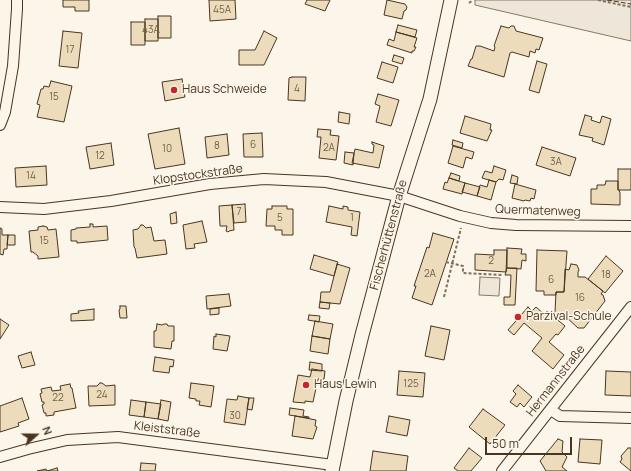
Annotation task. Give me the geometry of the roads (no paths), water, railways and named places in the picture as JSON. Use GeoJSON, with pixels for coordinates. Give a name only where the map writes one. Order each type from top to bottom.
{"type":"FeatureCollection","features":[{"type":"Feature","properties":{"kind":"street"},"geometry":{"type":"LineString","coordinates":[[0,125],[5,112],[13,66],[17,0]]}},
{"type":"Feature","properties":{"kind":"street","name":"Fischerhüttenstraße"},"geometry":{"type":"LineString","coordinates":[[332,468],[349,386],[399,196],[430,99],[451,0]]}},
{"type":"Feature","properties":{"kind":"street","name":"Klopstockstraße"},"geometry":{"type":"LineString","coordinates":[[0,207],[44,210],[111,201],[210,184],[264,179],[326,182],[399,196]]}},
{"type":"Feature","properties":{"kind":"street","name":"Quermatenweg"},"geometry":{"type":"LineString","coordinates":[[399,196],[460,216],[491,223],[516,225],[631,226]]}},
{"type":"Feature","properties":{"kind":"street","name":"Hermannstraße"},"geometry":{"type":"LineString","coordinates":[[502,471],[631,307]]}},
{"type":"Feature","properties":{"kind":"street"},"geometry":{"type":"LineString","coordinates":[[551,410],[560,416],[631,418]]}},
{"type":"Feature","properties":{"kind":"street","name":"Kleiststraße"},"geometry":{"type":"LineString","coordinates":[[0,458],[28,449],[67,440],[118,437],[332,468]]}},
{"type":"Feature","properties":{"kind":"place","name":"Haus Schweide"},"geometry":{"type":"Point","coordinates":[174,90]}},
{"type":"Feature","properties":{"kind":"place","name":"Parzival-Schule"},"geometry":{"type":"Point","coordinates":[518,317]}},
{"type":"Feature","properties":{"kind":"place","name":"Haus Lewin"},"geometry":{"type":"Point","coordinates":[306,385]}}]}
